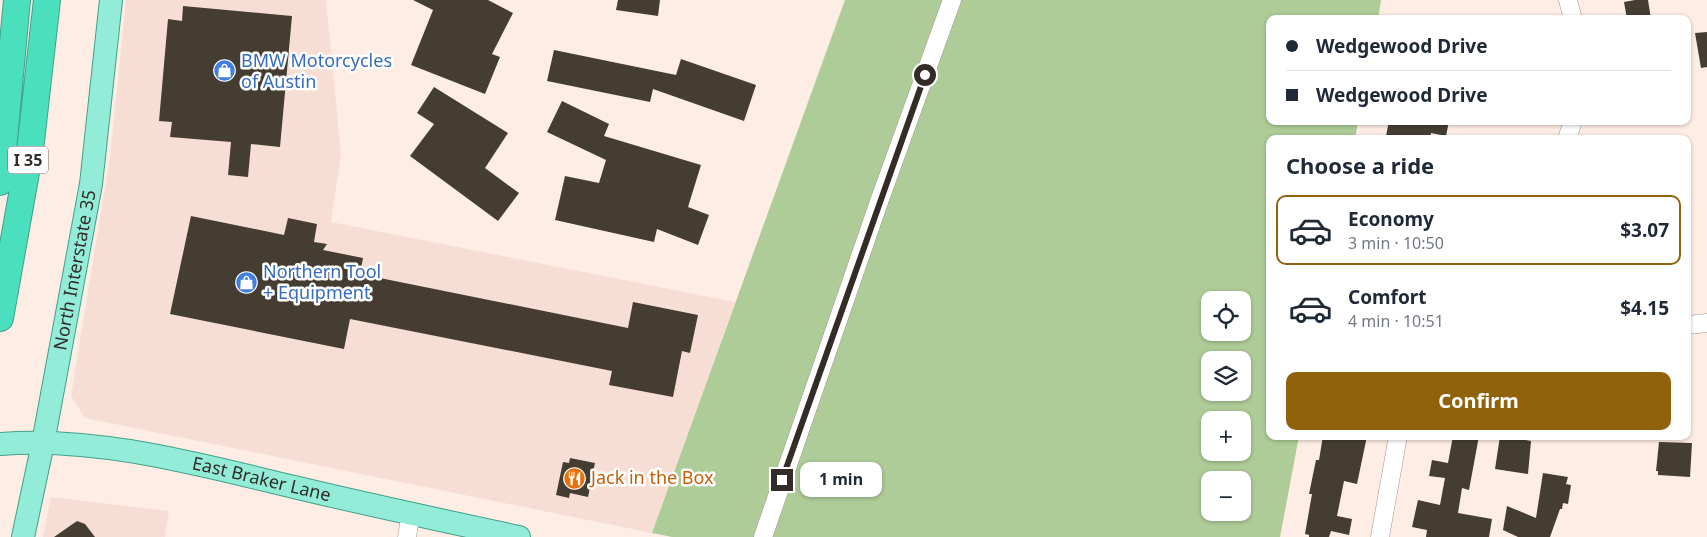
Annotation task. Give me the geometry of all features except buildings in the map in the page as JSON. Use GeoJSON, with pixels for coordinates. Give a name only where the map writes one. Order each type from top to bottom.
{"type":"FeatureCollection","features":[{"type":"Feature","properties":{"kind":"highway","name":"I 35"},"geometry":{"type":"LineString","coordinates":[[0,182],[17,0]]}},
{"type":"Feature","properties":{"kind":"highway","name":"I 35"},"geometry":{"type":"LineString","coordinates":[[0,318],[30,150],[46,0]]}},
{"type":"Feature","properties":{"kind":"main road","name":"North Interstate 35"},"geometry":{"type":"LineString","coordinates":[[23,537],[43,443],[91,184],[111,0]]}},
{"type":"Feature","properties":{"kind":"main road","name":"East Braker Lane"},"geometry":{"type":"LineString","coordinates":[[4,444],[43,443],[109,448],[519,537]]}},
{"type":"Feature","properties":{"kind":"street"},"geometry":{"type":"LineString","coordinates":[[763,537],[880,199],[952,0]]}},
{"type":"Feature","properties":{"kind":"street"},"geometry":{"type":"LineString","coordinates":[[1568,0],[1572,15]]}},
{"type":"Feature","properties":{"kind":"street"},"geometry":{"type":"LineString","coordinates":[[1691,325],[1707,323]]}},
{"type":"Feature","properties":{"kind":"street"},"geometry":{"type":"LineString","coordinates":[[1380,537],[1397,440]]}},
{"type":"Feature","properties":{"kind":"street"},"geometry":{"type":"LineString","coordinates":[[407,537],[412,513]]}},
{"type":"Feature","properties":{"kind":"shaded area"},"geometry":{"type":"Polygon","coordinates":[[[126,0],[326,0],[341,154],[331,222],[735,302],[652,533],[85,418],[71,396],[110,157],[126,0]]]}},
{"type":"Feature","properties":{"kind":"shaded area"},"geometry":{"type":"Polygon","coordinates":[[[51,497],[169,511],[165,537],[43,537],[51,497]]]}},
{"type":"Feature","properties":{"kind":"green space"},"geometry":{"type":"Polygon","coordinates":[[[845,0],[1381,0],[1379,15],[1266,15],[1266,125],[1357,125],[1356,135],[1266,135],[1266,440],[1298,440],[1280,537],[672,537],[652,533],[845,0]]]}},
{"type":"Feature","properties":{"kind":"place","name":"BMW Motorcycles of Austin"},"geometry":{"type":"Point","coordinates":[225,71]}},
{"type":"Feature","properties":{"kind":"place","name":"Northern Tool + Equipment"},"geometry":{"type":"Point","coordinates":[247,282]}},
{"type":"Feature","properties":{"kind":"place","name":"Jack in the Box"},"geometry":{"type":"Point","coordinates":[575,478]}},
{"type":"Feature","properties":{"kind":"route"},"geometry":{"type":"LineString","coordinates":[[782,480],[925,75]]}}]}
